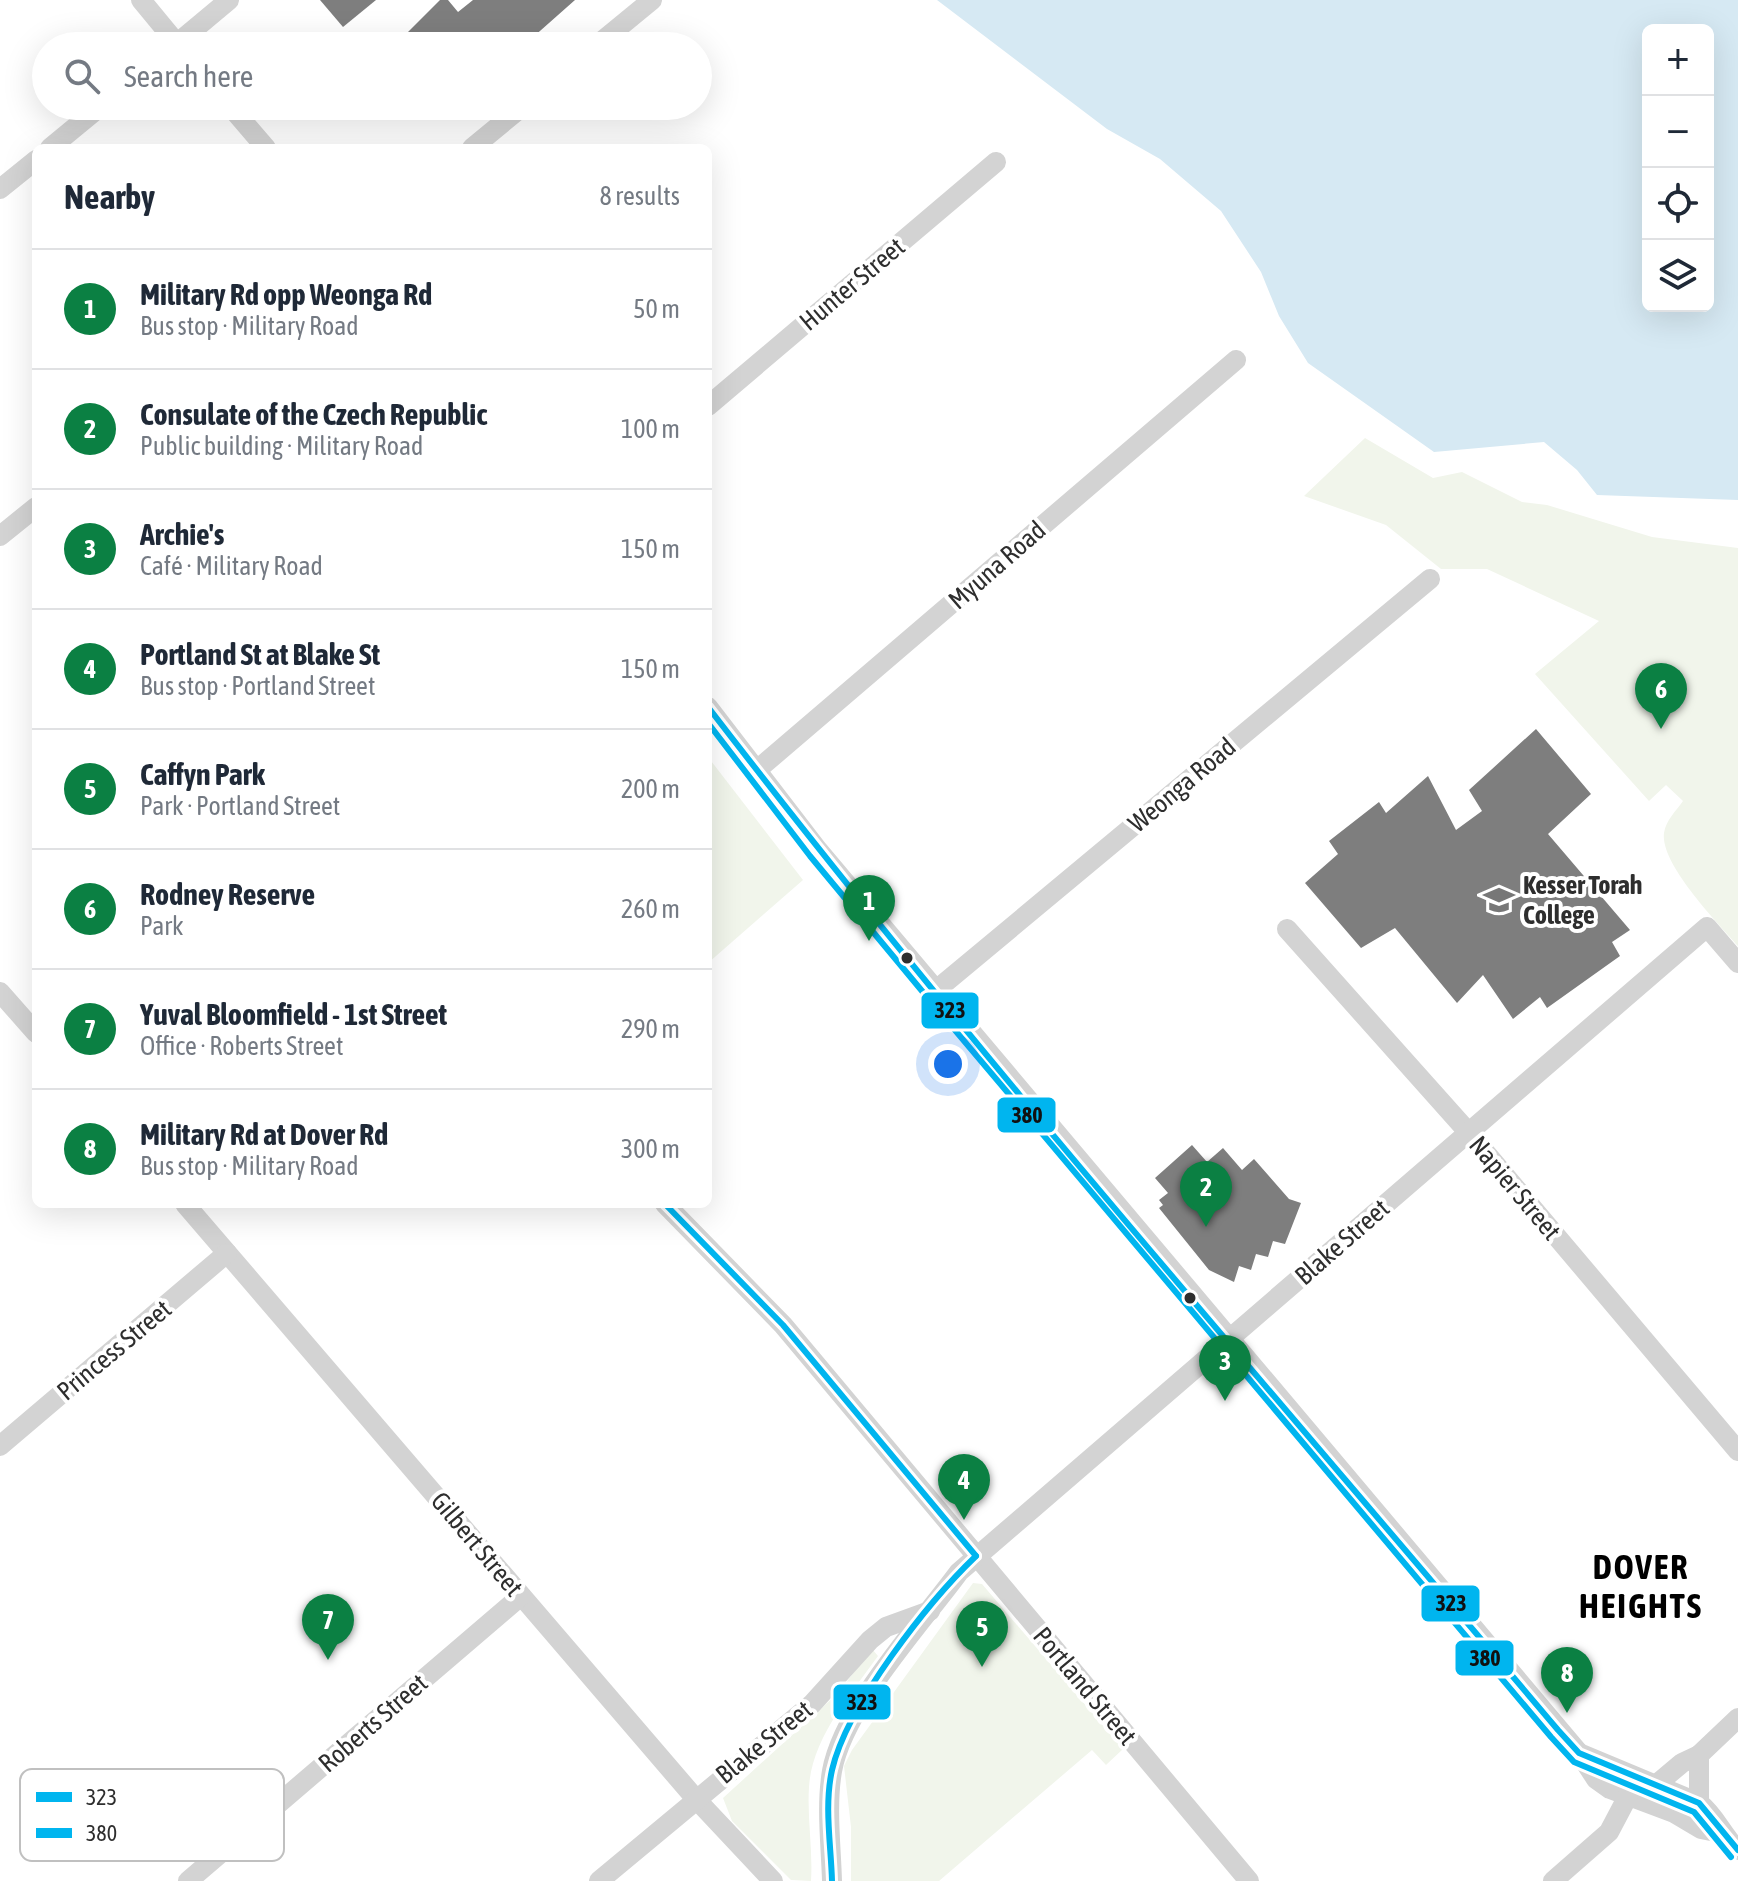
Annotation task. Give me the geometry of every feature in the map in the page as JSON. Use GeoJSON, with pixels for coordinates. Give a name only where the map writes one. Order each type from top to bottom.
{"type":"FeatureCollection","features":[{"type":"Feature","properties":{"kind":"street"},"geometry":{"type":"LineString","coordinates":[[141,0],[166,32]]}},
{"type":"Feature","properties":{"kind":"street"},"geometry":{"type":"LineString","coordinates":[[191,32],[229,0]]}},
{"type":"Feature","properties":{"kind":"street"},"geometry":{"type":"LineString","coordinates":[[613,32],[652,0]]}},
{"type":"Feature","properties":{"kind":"street"},"geometry":{"type":"LineString","coordinates":[[55,144],[84,120]]}},
{"type":"Feature","properties":{"kind":"street"},"geometry":{"type":"LineString","coordinates":[[242,120],[263,144]]}},
{"type":"Feature","properties":{"kind":"street"},"geometry":{"type":"LineString","coordinates":[[477,144],[506,120]]}},
{"type":"Feature","properties":{"kind":"street","name":"Hunter Street"},"geometry":{"type":"LineString","coordinates":[[712,403],[996,162]]}},
{"type":"Feature","properties":{"kind":"street"},"geometry":{"type":"LineString","coordinates":[[0,189],[32,163]]}},
{"type":"Feature","properties":{"kind":"street","name":"Myuna Road"},"geometry":{"type":"LineString","coordinates":[[757,770],[1236,360]]}},
{"type":"Feature","properties":{"kind":"street"},"geometry":{"type":"LineString","coordinates":[[0,536],[32,510]]}},
{"type":"Feature","properties":{"kind":"street","name":"Weonga Road"},"geometry":{"type":"LineString","coordinates":[[935,991],[1430,579]]}},
{"type":"Feature","properties":{"kind":"street"},"geometry":{"type":"LineString","coordinates":[[712,712],[935,991],[1579,1753],[1596,1779],[1619,1793],[1674,1813],[1701,1829],[1721,1833]]}},
{"type":"Feature","properties":{"kind":"street","name":"Blake Street"},"geometry":{"type":"LineString","coordinates":[[832,1881],[829,1790],[841,1740],[873,1687],[959,1572],[1707,927],[1738,963]]}},
{"type":"Feature","properties":{"kind":"street","name":"Napier Street"},"geometry":{"type":"LineString","coordinates":[[1287,929],[1469,1133],[1738,1451]]}},
{"type":"Feature","properties":{"kind":"street"},"geometry":{"type":"LineString","coordinates":[[1,994],[32,1029]]}},
{"type":"Feature","properties":{"kind":"street","name":"Gilbert Street"},"geometry":{"type":"LineString","coordinates":[[188,1208],[695,1798],[773,1881]]}},
{"type":"Feature","properties":{"kind":"street","name":"Portland Street"},"geometry":{"type":"LineString","coordinates":[[669,1208],[783,1325],[1249,1881]]}},
{"type":"Feature","properties":{"kind":"street","name":"Princess Street"},"geometry":{"type":"LineString","coordinates":[[0,1446],[227,1253]]}},
{"type":"Feature","properties":{"kind":"street","name":"Roberts Street"},"geometry":{"type":"LineString","coordinates":[[284,1799],[521,1596]]}},
{"type":"Feature","properties":{"kind":"street","name":"Blake Street"},"geometry":{"type":"LineString","coordinates":[[599,1881],[695,1798],[812,1704],[886,1627],[930,1611]]}},
{"type":"Feature","properties":{"kind":"street"},"geometry":{"type":"LineString","coordinates":[[1657,1784],[1670,1771],[1699,1755],[1738,1718]]}},
{"type":"Feature","properties":{"kind":"street"},"geometry":{"type":"LineString","coordinates":[[1579,1753],[1699,1803],[1712,1813],[1721,1833],[1738,1850]]}},
{"type":"Feature","properties":{"kind":"street"},"geometry":{"type":"LineString","coordinates":[[1699,1755],[1699,1803]]}},
{"type":"Feature","properties":{"kind":"street"},"geometry":{"type":"LineString","coordinates":[[1553,1881],[1613,1827],[1619,1793]]}},
{"type":"Feature","properties":{"kind":"street","name":"Roberts Street"},"geometry":{"type":"LineString","coordinates":[[188,1881],[211,1861]]}},
{"type":"Feature","properties":{"kind":"shaded area"},"geometry":{"type":"Polygon","coordinates":[[[1365,438],[1433,478],[1462,472],[1522,502],[1547,505],[1652,537],[1738,548],[1738,946],[1680,876],[1665,846],[1667,824],[1683,801],[1666,785],[1649,801],[1535,674],[1599,621],[1487,569],[1441,569],[1386,525],[1304,496],[1365,438]]]}},
{"type":"Feature","properties":{"kind":"shaded area"},"geometry":{"type":"Polygon","coordinates":[[[712,762],[803,880],[712,960],[712,762]]]}},
{"type":"Feature","properties":{"kind":"shaded area"},"geometry":{"type":"Polygon","coordinates":[[[973,1583],[982,1584],[1123,1749],[1106,1765],[1092,1750],[939,1881],[851,1881],[851,1827],[844,1766],[852,1750],[973,1583]]]}},
{"type":"Feature","properties":{"kind":"shaded area"},"geometry":{"type":"Polygon","coordinates":[[[872,1649],[878,1656],[834,1717],[817,1751],[812,1769],[809,1787],[811,1881],[791,1880],[732,1821],[723,1798],[837,1694],[872,1649]]]}},
{"type":"Feature","properties":{"kind":"water"},"geometry":{"type":"Polygon","coordinates":[[[937,0],[1738,0],[1738,500],[1597,495],[1577,470],[1544,442],[1434,452],[1308,363],[1279,316],[1261,272],[1221,211],[1160,159],[1107,129],[937,0]]]}},
{"type":"Feature","properties":{"kind":"building"},"geometry":{"type":"Polygon","coordinates":[[[320,0],[376,0],[343,27],[320,0]]]}},
{"type":"Feature","properties":{"kind":"building"},"geometry":{"type":"Polygon","coordinates":[[[440,0],[448,0],[458,12],[473,0],[575,0],[539,32],[408,32],[440,0]]]}},
{"type":"Feature","properties":{"kind":"building","name":"Kesser Torah College"},"geometry":{"type":"Polygon","coordinates":[[[1536,729],[1591,794],[1548,834],[1630,930],[1612,942],[1620,956],[1547,1008],[1540,997],[1513,1019],[1483,975],[1457,1003],[1395,928],[1361,948],[1305,883],[1338,854],[1329,841],[1379,802],[1386,813],[1428,776],[1456,830],[1482,811],[1469,790],[1536,729]]]}},
{"type":"Feature","properties":{"kind":"building"},"geometry":{"type":"Polygon","coordinates":[[[1192,1145],[1207,1162],[1223,1148],[1242,1170],[1254,1159],[1289,1199],[1301,1203],[1285,1244],[1273,1241],[1268,1257],[1256,1254],[1251,1270],[1239,1266],[1234,1282],[1209,1270],[1159,1208],[1163,1205],[1159,1200],[1168,1193],[1155,1178],[1192,1145]]]}},
{"type":"Feature","properties":{"kind":"transit line","name":"323"},"geometry":{"type":"LineString","coordinates":[[712,712],[1020,1096],[1558,1730],[1579,1753],[1699,1803],[1738,1850]]}},
{"type":"Feature","properties":{"kind":"transit line","name":"380"},"geometry":{"type":"LineString","coordinates":[[712,728],[810,856],[927,997],[1551,1737],[1574,1762],[1694,1812],[1731,1857]]}},
{"type":"Feature","properties":{"kind":"transit line","name":"323"},"geometry":{"type":"LineString","coordinates":[[669,1208],[783,1325],[976,1556]]}},
{"type":"Feature","properties":{"kind":"transit line","name":"323"},"geometry":{"type":"LineString","coordinates":[[832,1881],[828,1797],[832,1770],[841,1744],[871,1686],[892,1656],[935,1600],[976,1556]]}},
{"type":"Feature","properties":{"kind":"place","name":"Rodney Reserve"},"geometry":{"type":"Point","coordinates":[1661,729]}},
{"type":"Feature","properties":{"kind":"place","name":"Kesser Torah College"},"geometry":{"type":"Point","coordinates":[1499,900]}},
{"type":"Feature","properties":{"kind":"place","name":"Military Rd opp Weonga Rd"},"geometry":{"type":"Point","coordinates":[869,941]}},
{"type":"Feature","properties":{"kind":"place","name":"Consulate of the Czech Republic"},"geometry":{"type":"Point","coordinates":[1206,1227]}},
{"type":"Feature","properties":{"kind":"place","name":"Archie's"},"geometry":{"type":"Point","coordinates":[1225,1401]}},
{"type":"Feature","properties":{"kind":"place","name":"Portland St at Blake St"},"geometry":{"type":"Point","coordinates":[964,1520]}},
{"type":"Feature","properties":{"kind":"place","name":"Yuval Bloomfield - 1st Street"},"geometry":{"type":"Point","coordinates":[328,1660]}},
{"type":"Feature","properties":{"kind":"place","name":"Caffyn Park"},"geometry":{"type":"Point","coordinates":[982,1667]}},
{"type":"Feature","properties":{"kind":"place","name":"Military Rd at Dover Rd"},"geometry":{"type":"Point","coordinates":[1567,1713]}},
{"type":"Feature","properties":{"kind":"district","name":"DOVER HEIGHTS"},"geometry":{"type":"Point","coordinates":[1641,1586]}}]}
